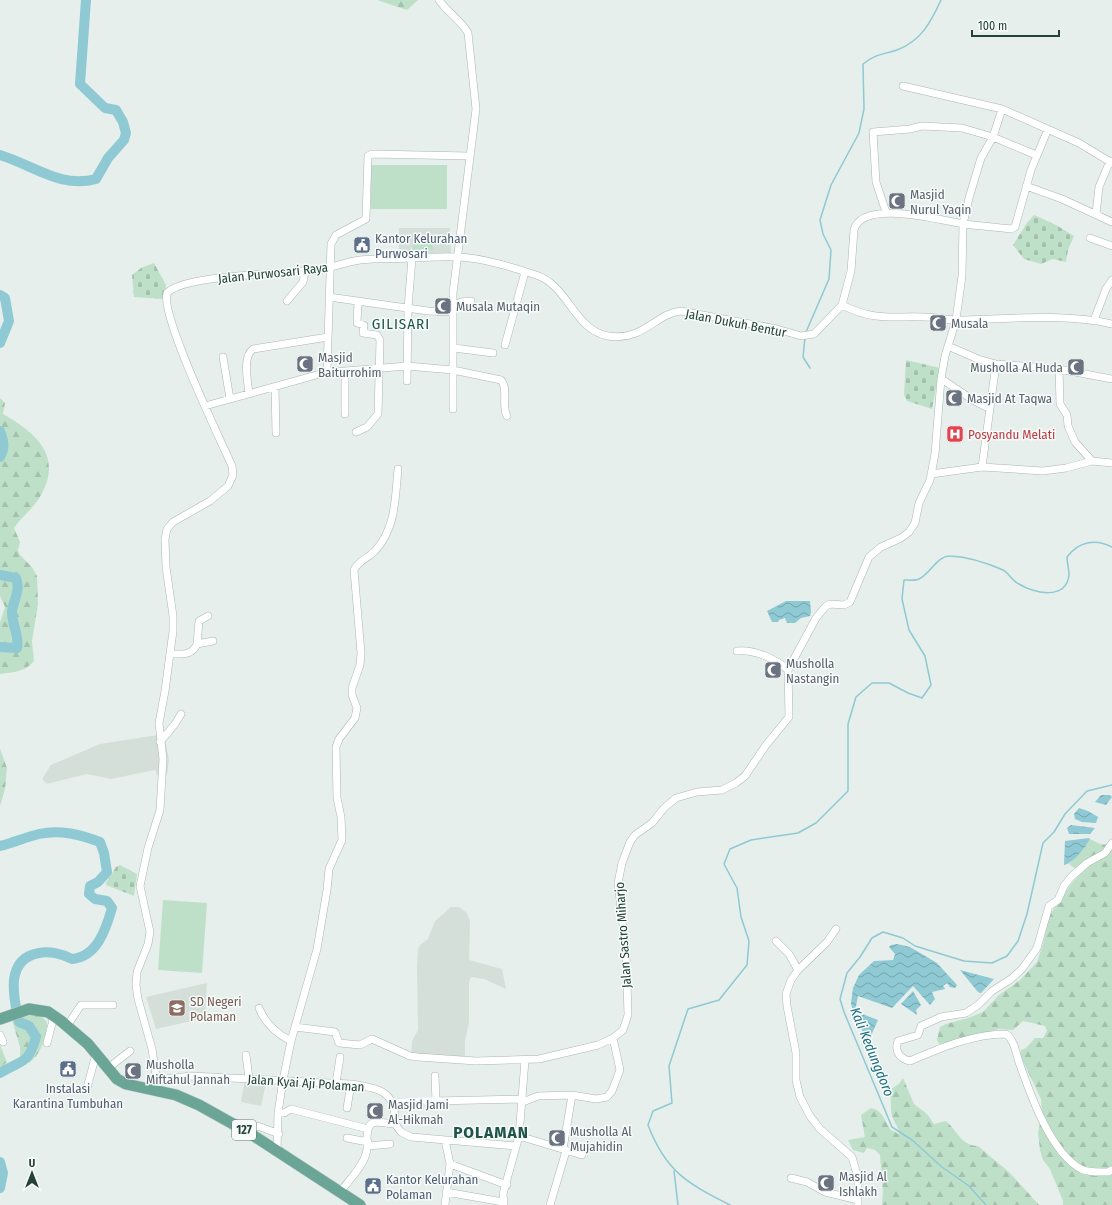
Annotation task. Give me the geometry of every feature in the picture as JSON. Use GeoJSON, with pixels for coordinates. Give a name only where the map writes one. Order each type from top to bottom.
{"type":"FeatureCollection","features":[{"type":"Feature","properties":{"kind":"main road"},"geometry":{"type":"LineString","coordinates":[[0,1019],[29,1009],[37,1009],[54,1016],[68,1026],[96,1054],[112,1074]]}},
{"type":"Feature","properties":{"kind":"main road","name":"127"},"geometry":{"type":"LineString","coordinates":[[112,1074],[126,1084],[157,1085],[185,1098],[244,1130],[360,1205]]}},
{"type":"Feature","properties":{"kind":"street"},"geometry":{"type":"LineString","coordinates":[[439,0],[445,8],[465,27],[468,33],[476,109],[469,156],[452,309],[454,348],[453,409]]}},
{"type":"Feature","properties":{"kind":"street"},"geometry":{"type":"LineString","coordinates":[[903,86],[1002,109],[1079,143],[1111,162],[1099,187],[1096,214]]}},
{"type":"Feature","properties":{"kind":"street"},"geometry":{"type":"LineString","coordinates":[[737,650],[758,654],[788,670],[823,608],[830,604],[844,605],[850,602],[869,557],[881,547],[901,538],[909,532],[915,523],[919,503],[931,474],[941,379],[948,346],[956,320],[962,276],[964,224],[969,198],[981,158],[993,137],[1002,109]]}},
{"type":"Feature","properties":{"kind":"street"},"geometry":{"type":"LineString","coordinates":[[886,212],[876,182],[873,132],[910,129],[922,126],[962,128],[993,137],[1036,155]]}},
{"type":"Feature","properties":{"kind":"street","name":"Jalan Dukuh Bentur"},"geometry":{"type":"LineString","coordinates":[[458,256],[545,278],[560,292],[583,323],[596,332],[608,336],[625,336],[640,332],[670,314],[681,311],[777,328],[801,336],[810,336],[824,325],[842,305],[851,271],[855,226],[864,219],[886,212],[937,218],[964,224],[1011,229],[1015,227],[1036,155],[1048,129]]}},
{"type":"Feature","properties":{"kind":"street"},"geometry":{"type":"LineString","coordinates":[[328,372],[330,244],[334,238],[366,219],[368,156],[372,154],[469,156]]}},
{"type":"Feature","properties":{"kind":"street"},"geometry":{"type":"LineString","coordinates":[[1026,186],[1062,199],[1112,222]]}},
{"type":"Feature","properties":{"kind":"street"},"geometry":{"type":"LineString","coordinates":[[1090,238],[1112,246]]}},
{"type":"Feature","properties":{"kind":"street","name":"Jalan Purwosari Raya"},"geometry":{"type":"LineString","coordinates":[[170,654],[173,616],[164,546],[167,529],[173,522],[220,493],[231,482],[233,475],[232,466],[204,406],[168,312],[166,299],[167,293],[174,287],[187,283],[246,275],[329,268],[360,260],[458,256]]}},
{"type":"Feature","properties":{"kind":"street"},"geometry":{"type":"LineString","coordinates":[[407,381],[408,308],[412,258]]}},
{"type":"Feature","properties":{"kind":"street"},"geometry":{"type":"LineString","coordinates":[[288,301],[302,282],[305,271]]}},
{"type":"Feature","properties":{"kind":"street"},"geometry":{"type":"LineString","coordinates":[[505,345],[524,272]]}},
{"type":"Feature","properties":{"kind":"street"},"geometry":{"type":"LineString","coordinates":[[1094,320],[1106,289],[1112,280]]}},
{"type":"Feature","properties":{"kind":"street"},"geometry":{"type":"LineString","coordinates":[[329,297],[408,308],[452,309],[461,302],[471,301]]}},
{"type":"Feature","properties":{"kind":"street"},"geometry":{"type":"LineString","coordinates":[[356,432],[367,427],[378,414],[378,368],[380,338],[377,335],[363,333],[364,325],[357,323],[358,302]]}},
{"type":"Feature","properties":{"kind":"street"},"geometry":{"type":"LineString","coordinates":[[842,305],[864,315],[884,317],[928,317],[956,320],[1017,318],[1094,320],[1112,324]]}},
{"type":"Feature","properties":{"kind":"street"},"geometry":{"type":"LineString","coordinates":[[249,394],[247,360],[249,352],[252,349],[328,337]]}},
{"type":"Feature","properties":{"kind":"street"},"geometry":{"type":"LineString","coordinates":[[948,346],[978,359],[996,364],[1059,369],[1112,379]]}},
{"type":"Feature","properties":{"kind":"street"},"geometry":{"type":"LineString","coordinates":[[454,348],[492,353]]}},
{"type":"Feature","properties":{"kind":"street"},"geometry":{"type":"LineString","coordinates":[[222,356],[230,399]]}},
{"type":"Feature","properties":{"kind":"street"},"geometry":{"type":"LineString","coordinates":[[982,467],[996,364]]}},
{"type":"Feature","properties":{"kind":"street"},"geometry":{"type":"LineString","coordinates":[[204,406],[328,372],[407,366],[453,370],[502,381],[505,412],[507,416]]}},
{"type":"Feature","properties":{"kind":"street"},"geometry":{"type":"LineString","coordinates":[[1059,369],[1060,404],[1067,415],[1068,426],[1075,442],[1092,461]]}},
{"type":"Feature","properties":{"kind":"street"},"geometry":{"type":"LineString","coordinates":[[345,371],[345,414]]}},
{"type":"Feature","properties":{"kind":"street"},"geometry":{"type":"LineString","coordinates":[[941,379],[957,387],[976,402],[989,408]]}},
{"type":"Feature","properties":{"kind":"street"},"geometry":{"type":"LineString","coordinates":[[275,387],[276,433]]}},
{"type":"Feature","properties":{"kind":"street"},"geometry":{"type":"LineString","coordinates":[[931,474],[982,467],[1043,471],[1066,468],[1092,461],[1112,463]]}},
{"type":"Feature","properties":{"kind":"street"},"geometry":{"type":"LineString","coordinates":[[277,1152],[278,1114],[291,1041],[317,948],[329,869],[342,840],[341,817],[337,798],[336,747],[339,739],[356,718],[356,708],[352,695],[352,688],[360,666],[361,652],[354,570],[375,551],[392,522],[397,498],[398,469]]}},
{"type":"Feature","properties":{"kind":"street"},"geometry":{"type":"LineString","coordinates":[[157,1085],[152,1049],[138,999],[136,985],[138,972],[148,944],[150,932],[140,886],[148,848],[160,810],[163,759],[159,723],[170,654],[189,653],[195,649],[197,644],[199,621],[208,616]]}},
{"type":"Feature","properties":{"kind":"street"},"geometry":{"type":"LineString","coordinates":[[197,644],[213,641]]}},
{"type":"Feature","properties":{"kind":"street","name":"Jalan Sastro Miharjo"},"geometry":{"type":"LineString","coordinates":[[295,1027],[335,1032],[339,1043],[360,1044],[372,1039],[400,1050],[410,1056],[465,1060],[539,1059],[583,1050],[613,1038],[623,1030],[628,1015],[626,951],[618,883],[622,863],[630,842],[635,835],[652,823],[664,808],[676,798],[697,792],[722,790],[736,783],[745,776],[766,745],[789,717],[788,670]]}},
{"type":"Feature","properties":{"kind":"street"},"geometry":{"type":"LineString","coordinates":[[160,742],[175,724],[180,714]]}},
{"type":"Feature","properties":{"kind":"street"},"geometry":{"type":"LineString","coordinates":[[1112,843],[1105,853],[1086,863],[1071,877],[1064,886],[1058,900],[1049,906],[1037,948],[1022,969],[1011,979],[992,991],[978,1005],[966,1013],[941,1017],[922,1026],[918,1035],[898,1041],[897,1046],[899,1054],[903,1060],[910,1061],[957,1043],[995,1034],[1006,1034],[1012,1040],[1019,1064],[1046,1129],[1060,1151],[1067,1159],[1082,1170],[1108,1172],[1112,1170]]}},
{"type":"Feature","properties":{"kind":"street"},"geometry":{"type":"LineString","coordinates":[[791,1178],[807,1182],[824,1192],[858,1202],[858,1178],[852,1157],[820,1129],[806,1111],[798,1088],[796,1053],[788,1013],[786,994],[787,987],[798,970],[827,942],[836,929]]}},
{"type":"Feature","properties":{"kind":"street"},"geometry":{"type":"LineString","coordinates":[[776,940],[789,954],[798,970]]}},
{"type":"Feature","properties":{"kind":"street"},"geometry":{"type":"LineString","coordinates":[[68,1026],[79,1006],[113,1005]]}},
{"type":"Feature","properties":{"kind":"street"},"geometry":{"type":"LineString","coordinates":[[259,1008],[263,1016],[275,1031],[291,1041]]}},
{"type":"Feature","properties":{"kind":"street"},"geometry":{"type":"LineString","coordinates":[[47,1043],[54,1016]]}},
{"type":"Feature","properties":{"kind":"street"},"geometry":{"type":"LineString","coordinates":[[516,1146],[407,1136],[399,1131],[395,1124],[393,1102],[523,1101],[538,1096],[572,1095],[596,1099],[607,1097],[611,1093],[619,1075],[620,1064],[613,1038]]}},
{"type":"Feature","properties":{"kind":"street"},"geometry":{"type":"LineString","coordinates":[[112,1074],[130,1051]]}},
{"type":"Feature","properties":{"kind":"street"},"geometry":{"type":"LineString","coordinates":[[87,1088],[96,1054]]}},
{"type":"Feature","properties":{"kind":"street"},"geometry":{"type":"LineString","coordinates":[[246,1055],[249,1078]]}},
{"type":"Feature","properties":{"kind":"street"},"geometry":{"type":"LineString","coordinates":[[336,1083],[340,1057]]}},
{"type":"Feature","properties":{"kind":"street"},"geometry":{"type":"LineString","coordinates":[[446,1192],[503,1204],[506,1185],[519,1136],[523,1101],[525,1060]]}},
{"type":"Feature","properties":{"kind":"street","name":"Jalan Kyai Aji Polaman"},"geometry":{"type":"LineString","coordinates":[[157,1085],[191,1076],[351,1084],[379,1091],[393,1102]]}},
{"type":"Feature","properties":{"kind":"street"},"geometry":{"type":"LineString","coordinates":[[435,1076],[436,1102]]}},
{"type":"Feature","properties":{"kind":"street"},"geometry":{"type":"LineString","coordinates":[[347,1108],[351,1084]]}},
{"type":"Feature","properties":{"kind":"street"},"geometry":{"type":"LineString","coordinates":[[550,1205],[564,1150],[572,1095]]}},
{"type":"Feature","properties":{"kind":"street"},"geometry":{"type":"LineString","coordinates":[[278,1114],[284,1113],[291,1109],[368,1129]]}},
{"type":"Feature","properties":{"kind":"street"},"geometry":{"type":"LineString","coordinates":[[340,1192],[365,1158],[368,1144],[368,1129],[374,1122],[395,1124]]}},
{"type":"Feature","properties":{"kind":"street"},"geometry":{"type":"LineString","coordinates":[[244,1130],[258,1126],[278,1134]]}},
{"type":"Feature","properties":{"kind":"street"},"geometry":{"type":"LineString","coordinates":[[519,1136],[582,1155]]}},
{"type":"Feature","properties":{"kind":"street"},"geometry":{"type":"LineString","coordinates":[[347,1138],[368,1144],[390,1144]]}},
{"type":"Feature","properties":{"kind":"street"},"geometry":{"type":"LineString","coordinates":[[445,1140],[450,1164],[445,1205]]}},
{"type":"Feature","properties":{"kind":"street"},"geometry":{"type":"LineString","coordinates":[[450,1164],[506,1185]]}},
{"type":"Feature","properties":{"kind":"shaded area"},"geometry":{"type":"Polygon","coordinates":[[[399,228],[450,228],[451,255],[399,255],[399,228]]]}},
{"type":"Feature","properties":{"kind":"shaded area"},"geometry":{"type":"Polygon","coordinates":[[[164,734],[169,760],[167,775],[158,777],[155,770],[111,779],[87,774],[47,784],[42,779],[51,765],[100,744],[164,734]]]}},
{"type":"Feature","properties":{"kind":"shaded area"},"geometry":{"type":"Polygon","coordinates":[[[451,907],[459,907],[467,913],[470,922],[469,960],[502,969],[506,989],[484,979],[471,977],[469,982],[469,1022],[465,1041],[465,1059],[411,1056],[412,1041],[418,1030],[418,950],[420,945],[428,939],[435,921],[451,907]]]}},
{"type":"Feature","properties":{"kind":"shaded area","name":"SD Negeri Polaman"},"geometry":{"type":"Polygon","coordinates":[[[207,983],[205,1018],[156,1029],[146,997],[207,983]]]}},
{"type":"Feature","properties":{"kind":"shaded area"},"geometry":{"type":"Polygon","coordinates":[[[245,1079],[266,1083],[261,1106],[241,1102],[245,1079]]]}},
{"type":"Feature","properties":{"kind":"green space"},"geometry":{"type":"Polygon","coordinates":[[[377,0],[418,0],[407,10],[377,0]]]}},
{"type":"Feature","properties":{"kind":"green space"},"geometry":{"type":"Polygon","coordinates":[[[371,165],[447,165],[447,209],[371,209],[371,165]]]}},
{"type":"Feature","properties":{"kind":"green space"},"geometry":{"type":"Polygon","coordinates":[[[1034,215],[1056,225],[1074,236],[1068,250],[1066,262],[1053,259],[1041,264],[1024,259],[1013,245],[1034,215]]]}},
{"type":"Feature","properties":{"kind":"green space"},"geometry":{"type":"Polygon","coordinates":[[[413,240],[432,240],[433,250],[413,250],[413,240]]]}},
{"type":"Feature","properties":{"kind":"green space"},"geometry":{"type":"Polygon","coordinates":[[[154,263],[166,285],[164,299],[134,297],[132,275],[141,268],[154,263]]]}},
{"type":"Feature","properties":{"kind":"green space"},"geometry":{"type":"Polygon","coordinates":[[[906,360],[940,368],[932,409],[907,401],[904,395],[906,360]]]}},
{"type":"Feature","properties":{"kind":"green space"},"geometry":{"type":"Polygon","coordinates":[[[0,398],[5,403],[3,414],[27,430],[37,439],[44,449],[48,460],[49,472],[46,485],[38,500],[14,528],[20,542],[18,550],[20,555],[32,567],[37,576],[38,604],[32,641],[34,661],[23,669],[0,674],[0,622],[5,607],[0,596],[0,398]]]}},
{"type":"Feature","properties":{"kind":"green space"},"geometry":{"type":"Polygon","coordinates":[[[0,749],[7,768],[5,789],[0,806],[0,749]]]}},
{"type":"Feature","properties":{"kind":"green space"},"geometry":{"type":"Polygon","coordinates":[[[1090,839],[1100,844],[1112,845],[1112,1205],[1063,1205],[1063,1201],[1050,1169],[1043,1160],[1040,1150],[1038,1133],[1042,1113],[1041,1099],[1020,1055],[1021,1050],[1026,1048],[1035,1038],[1043,1038],[1047,1031],[1045,1026],[1023,1021],[1013,1030],[998,1029],[953,1043],[939,1044],[937,1040],[940,1027],[983,1012],[999,995],[1020,980],[1037,962],[1043,944],[1049,916],[1068,888],[1081,873],[1069,864],[1090,839]]]}},
{"type":"Feature","properties":{"kind":"green space"},"geometry":{"type":"Polygon","coordinates":[[[120,865],[137,874],[134,896],[106,885],[116,867],[120,865]]]}},
{"type":"Feature","properties":{"kind":"green space"},"geometry":{"type":"Polygon","coordinates":[[[163,900],[207,903],[202,973],[158,970],[163,900]]]}},
{"type":"Feature","properties":{"kind":"green space"},"geometry":{"type":"Polygon","coordinates":[[[38,1013],[47,1022],[46,1034],[40,1050],[29,1063],[20,1055],[20,1047],[12,1020],[38,1013]]]}},
{"type":"Feature","properties":{"kind":"green space"},"geometry":{"type":"Polygon","coordinates":[[[0,1045],[7,1062],[0,1068],[0,1045]]]}},
{"type":"Feature","properties":{"kind":"green space"},"geometry":{"type":"Polygon","coordinates":[[[903,1078],[914,1104],[927,1114],[934,1124],[946,1121],[963,1140],[972,1145],[978,1146],[1010,1173],[1039,1205],[882,1205],[883,1192],[880,1155],[875,1150],[867,1148],[864,1153],[853,1150],[848,1140],[865,1137],[861,1115],[871,1108],[878,1111],[891,1130],[899,1134],[892,1116],[889,1090],[899,1084],[903,1078]]]}},
{"type":"Feature","properties":{"kind":"water"},"geometry":{"type":"Polygon","coordinates":[[[786,601],[810,601],[810,616],[801,618],[795,623],[787,623],[785,618],[779,620],[778,622],[772,622],[767,611],[786,601]]]}},
{"type":"Feature","properties":{"kind":"water"},"geometry":{"type":"Polygon","coordinates":[[[1101,795],[1110,795],[1112,797],[1106,805],[1095,802],[1101,795]]]}},
{"type":"Feature","properties":{"kind":"water"},"geometry":{"type":"Polygon","coordinates":[[[1079,808],[1098,817],[1096,823],[1082,822],[1075,819],[1074,814],[1079,808]]]}},
{"type":"Feature","properties":{"kind":"water"},"geometry":{"type":"Polygon","coordinates":[[[1071,825],[1095,828],[1090,834],[1069,834],[1067,828],[1071,825]]]}},
{"type":"Feature","properties":{"kind":"water"},"geometry":{"type":"Polygon","coordinates":[[[1090,839],[1079,854],[1068,864],[1064,865],[1065,841],[1090,839]]]}},
{"type":"Feature","properties":{"kind":"water"},"geometry":{"type":"Polygon","coordinates":[[[897,944],[910,947],[937,963],[957,985],[955,988],[950,987],[947,983],[943,986],[945,989],[932,992],[935,999],[930,1005],[913,986],[892,1008],[858,996],[854,1016],[851,1003],[853,988],[859,975],[874,961],[893,960],[895,954],[889,947],[897,944]]]}},
{"type":"Feature","properties":{"kind":"water"},"geometry":{"type":"Polygon","coordinates":[[[960,970],[994,979],[981,993],[978,992],[960,970]]]}},
{"type":"Feature","properties":{"kind":"water"},"geometry":{"type":"Polygon","coordinates":[[[913,991],[921,1005],[916,1010],[917,1015],[901,1004],[913,991]]]}},
{"type":"Feature","properties":{"kind":"water"},"geometry":{"type":"Polygon","coordinates":[[[860,1013],[878,1020],[870,1038],[867,1039],[858,1023],[860,1013]]]}},
{"type":"Feature","properties":{"kind":"waterway"},"geometry":{"type":"LineString","coordinates":[[0,155],[59,178],[71,181],[83,181],[96,179],[108,158],[124,140],[126,133],[123,122],[116,110],[105,108],[80,84],[86,0]]}},
{"type":"Feature","properties":{"kind":"waterway"},"geometry":{"type":"LineString","coordinates":[[806,332],[829,279],[831,250],[823,234],[820,220],[831,185],[859,133],[864,109],[863,64],[876,56],[897,50],[913,41],[929,23],[941,0]]}},
{"type":"Feature","properties":{"kind":"waterway"},"geometry":{"type":"LineString","coordinates":[[0,295],[5,298],[9,321],[0,343]]}},
{"type":"Feature","properties":{"kind":"waterway"},"geometry":{"type":"LineString","coordinates":[[805,337],[803,357],[810,368]]}},
{"type":"Feature","properties":{"kind":"waterway"},"geometry":{"type":"LineString","coordinates":[[0,431],[3,444],[3,451],[0,457]]}},
{"type":"Feature","properties":{"kind":"waterway"},"geometry":{"type":"LineString","coordinates":[[730,1205],[702,1190],[680,1174],[662,1154],[648,1125],[653,1111],[672,1103],[669,1066],[688,1009],[719,1000],[747,965],[749,941],[741,917],[737,888],[724,864],[730,849],[751,840],[798,833],[816,823],[848,791],[848,724],[856,697],[872,683],[889,683],[908,693],[922,698],[931,685],[925,656],[909,630],[902,599],[904,580],[914,580],[923,577],[942,558],[950,556],[983,562],[996,567],[1005,571],[1017,583],[1032,590],[1048,593],[1056,592],[1062,589],[1067,583],[1069,575],[1067,557],[1071,552],[1082,545],[1093,542],[1106,544],[1112,547]]}},
{"type":"Feature","properties":{"kind":"waterway"},"geometry":{"type":"LineString","coordinates":[[0,575],[16,578],[18,586],[12,611],[18,643],[17,648],[0,647]]}},
{"type":"Feature","properties":{"kind":"waterway","name":"Kali Kedungdoro"},"geometry":{"type":"LineString","coordinates":[[986,1205],[969,1186],[942,1167],[912,1140],[892,1127],[840,999],[847,973],[860,957],[872,938],[883,932],[903,938],[915,946],[964,961],[992,963],[1007,956],[1018,941],[1027,914],[1043,843],[1054,832],[1065,814],[1087,791],[1112,785]]}},
{"type":"Feature","properties":{"kind":"waterway"},"geometry":{"type":"LineString","coordinates":[[0,846],[39,834],[55,832],[78,835],[100,842],[104,853],[107,872],[98,882],[90,886],[89,894],[95,899],[107,901],[112,908],[107,925],[99,941],[88,953],[81,957],[72,959],[56,953],[39,953],[28,957],[21,963],[16,971],[14,980],[15,1001],[19,1022],[29,1026],[36,1037],[27,1057],[0,1073]]}},
{"type":"Feature","properties":{"kind":"waterway"},"geometry":{"type":"LineString","coordinates":[[0,1162],[3,1173],[0,1188]]}},
{"type":"Feature","properties":{"kind":"waterway"},"geometry":{"type":"LineString","coordinates":[[674,1171],[678,1205]]}},
{"type":"Feature","properties":{"kind":"place","name":"Masjid Nurul Yaqin"},"geometry":{"type":"Point","coordinates":[897,201]}},
{"type":"Feature","properties":{"kind":"place","name":"Kantor Kelurahan Purwosari"},"geometry":{"type":"Point","coordinates":[362,245]}},
{"type":"Feature","properties":{"kind":"place","name":"Musala Mutaqin"},"geometry":{"type":"Point","coordinates":[443,306]}},
{"type":"Feature","properties":{"kind":"place","name":"Musala"},"geometry":{"type":"Point","coordinates":[938,323]}},
{"type":"Feature","properties":{"kind":"place","name":"Masjid Baiturrohim"},"geometry":{"type":"Point","coordinates":[305,364]}},
{"type":"Feature","properties":{"kind":"place","name":"Musholla Al Huda"},"geometry":{"type":"Point","coordinates":[1076,367]}},
{"type":"Feature","properties":{"kind":"place","name":"Masjid At Taqwa"},"geometry":{"type":"Point","coordinates":[954,398]}},
{"type":"Feature","properties":{"kind":"place","name":"Posyandu Melati"},"geometry":{"type":"Point","coordinates":[955,434]}},
{"type":"Feature","properties":{"kind":"place","name":"Musholla Nastangin"},"geometry":{"type":"Point","coordinates":[773,670]}},
{"type":"Feature","properties":{"kind":"place","name":"SD Negeri Polaman"},"geometry":{"type":"Point","coordinates":[177,1008]}},
{"type":"Feature","properties":{"kind":"place","name":"Instalasi Karantina Tumbuhan"},"geometry":{"type":"Point","coordinates":[68,1069]}},
{"type":"Feature","properties":{"kind":"place","name":"Musholla Miftahul Jannah"},"geometry":{"type":"Point","coordinates":[133,1071]}},
{"type":"Feature","properties":{"kind":"place","name":"Masjid Jami Al-Hikmah"},"geometry":{"type":"Point","coordinates":[375,1111]}},
{"type":"Feature","properties":{"kind":"place","name":"Musholla Al Mujahidin"},"geometry":{"type":"Point","coordinates":[557,1138]}},
{"type":"Feature","properties":{"kind":"place","name":"Masjid Al Ishlakh"},"geometry":{"type":"Point","coordinates":[826,1183]}},
{"type":"Feature","properties":{"kind":"place","name":"Kantor Kelurahan Polaman"},"geometry":{"type":"Point","coordinates":[373,1186]}},
{"type":"Feature","properties":{"kind":"district","name":"GILISARI"},"geometry":{"type":"Point","coordinates":[401,324]}},
{"type":"Feature","properties":{"kind":"district","name":"POLAMAN"},"geometry":{"type":"Point","coordinates":[491,1132]}}]}
